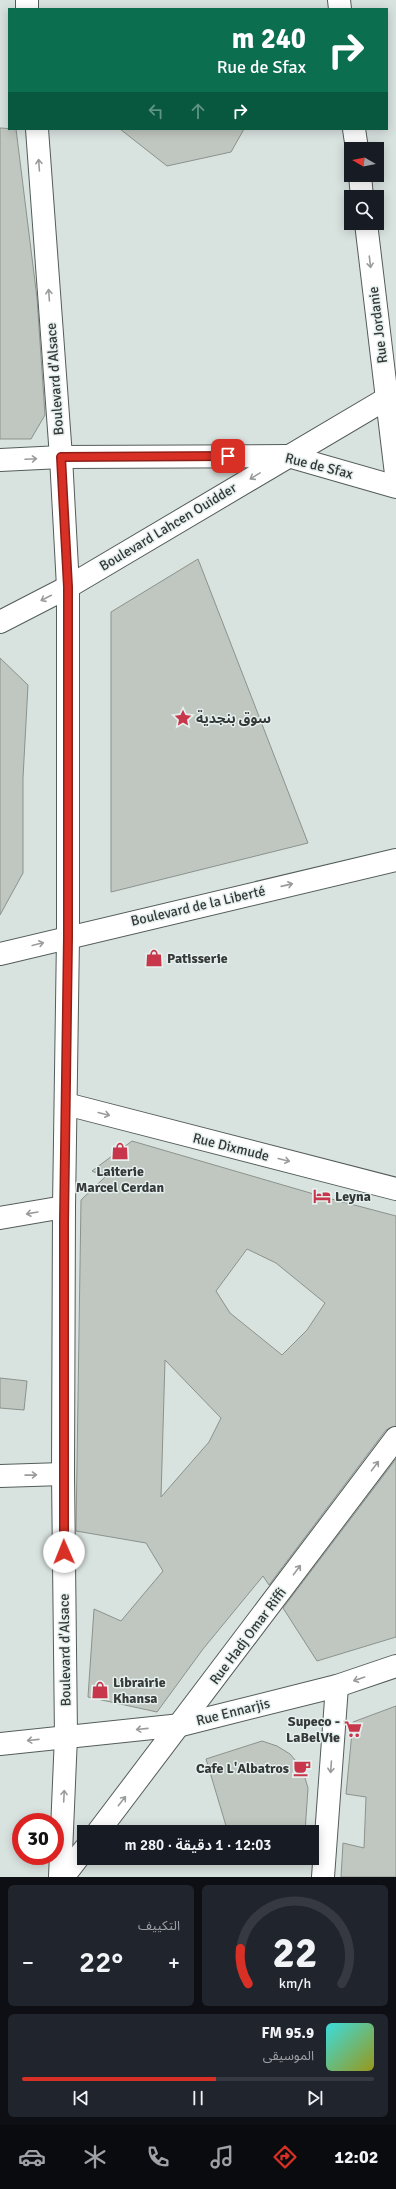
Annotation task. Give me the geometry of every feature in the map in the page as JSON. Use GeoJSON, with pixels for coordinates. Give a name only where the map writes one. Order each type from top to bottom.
{"type":"FeatureCollection","features":[{"type":"Feature","properties":{"kind":"street","name":"Boulevard d'Alsace"},"geometry":{"type":"LineString","coordinates":[[36,130],[61,457],[68,587],[68,937],[64,1207],[63,1474],[66,1736],[60,1877]]}},
{"type":"Feature","properties":{"kind":"street"},"geometry":{"type":"LineString","coordinates":[[354,130],[356,142]]}},
{"type":"Feature","properties":{"kind":"street","name":"Rue Jordanie"},"geometry":{"type":"LineString","coordinates":[[367,230],[391,395],[396,474]]}},
{"type":"Feature","properties":{"kind":"street","name":"Boulevard Lahcen Ouidder"},"geometry":{"type":"LineString","coordinates":[[0,622],[68,587],[391,395]]}},
{"type":"Feature","properties":{"kind":"street","name":"Rue de Sfax"},"geometry":{"type":"LineString","coordinates":[[0,460],[61,457],[288,456],[396,487]]}},
{"type":"Feature","properties":{"kind":"street","name":"Boulevard de la Liberté"},"geometry":{"type":"LineString","coordinates":[[0,954],[396,860]]}},
{"type":"Feature","properties":{"kind":"street","name":"Rue Dixmude"},"geometry":{"type":"LineString","coordinates":[[66,1104],[396,1189]]}},
{"type":"Feature","properties":{"kind":"street"},"geometry":{"type":"LineString","coordinates":[[0,1218],[64,1207]]}},
{"type":"Feature","properties":{"kind":"street","name":"Rue Hadj Omar Riffi"},"geometry":{"type":"LineString","coordinates":[[103,1825],[181,1725],[396,1438]]}},
{"type":"Feature","properties":{"kind":"street"},"geometry":{"type":"LineString","coordinates":[[0,1476],[63,1474]]}},
{"type":"Feature","properties":{"kind":"street","name":"Rue Ennarjis"},"geometry":{"type":"LineString","coordinates":[[0,1744],[181,1725],[337,1686],[396,1666]]}},
{"type":"Feature","properties":{"kind":"street"},"geometry":{"type":"LineString","coordinates":[[323,1877],[337,1686]]}},
{"type":"Feature","properties":{"kind":"street"},"geometry":{"type":"LineString","coordinates":[[63,1877],[77,1859]]}},
{"type":"Feature","properties":{"kind":"building"},"geometry":{"type":"Polygon","coordinates":[[[0,128],[16,130],[37,298],[45,415],[31,439],[0,439],[0,128]]]}},
{"type":"Feature","properties":{"kind":"building"},"geometry":{"type":"Polygon","coordinates":[[[121,130],[243,130],[231,152],[167,166],[121,130]]]}},
{"type":"Feature","properties":{"kind":"building"},"geometry":{"type":"Polygon","coordinates":[[[198,559],[308,843],[111,892],[111,612],[198,559]]]}},
{"type":"Feature","properties":{"kind":"building"},"geometry":{"type":"Polygon","coordinates":[[[0,658],[28,685],[23,778],[23,873],[0,915],[0,658]]]}},
{"type":"Feature","properties":{"kind":"building"},"geometry":{"type":"Polygon","coordinates":[[[132,1141],[324,1197],[396,1216],[396,1426],[386,1430],[269,1585],[263,1576],[203,1649],[157,1712],[88,1697],[94,1609],[121,1621],[163,1571],[146,1543],[76,1531],[81,1200],[105,1177],[92,1171],[132,1141]],[[247,1249],[216,1291],[230,1313],[282,1355],[307,1330],[325,1303],[276,1263],[247,1249]],[[165,1360],[161,1497],[209,1442],[221,1418],[165,1360]]]}},
{"type":"Feature","properties":{"kind":"building"},"geometry":{"type":"Polygon","coordinates":[[[0,1378],[27,1381],[24,1410],[0,1408],[0,1378]]]}},
{"type":"Feature","properties":{"kind":"building"},"geometry":{"type":"Polygon","coordinates":[[[396,1459],[396,1637],[317,1661],[283,1608],[396,1459]]]}},
{"type":"Feature","properties":{"kind":"building"},"geometry":{"type":"Polygon","coordinates":[[[396,1706],[396,1877],[341,1877],[343,1843],[364,1848],[366,1797],[346,1794],[353,1722],[396,1706]]]}},
{"type":"Feature","properties":{"kind":"building"},"geometry":{"type":"Polygon","coordinates":[[[262,1741],[277,1746],[290,1754],[302,1768],[308,1788],[305,1825],[226,1825],[206,1759],[262,1741]]]}},
{"type":"Feature","properties":{"kind":"place","name":"سوق بنجدية"},"geometry":{"type":"Point","coordinates":[183,718]}},
{"type":"Feature","properties":{"kind":"place","name":"Patisserie"},"geometry":{"type":"Point","coordinates":[154,958]}},
{"type":"Feature","properties":{"kind":"place","name":"Laiterie Marcel Cerdan"},"geometry":{"type":"Point","coordinates":[120,1151]}},
{"type":"Feature","properties":{"kind":"place","name":"Leyna"},"geometry":{"type":"Point","coordinates":[322,1196]}},
{"type":"Feature","properties":{"kind":"place","name":"Librairie Khansa"},"geometry":{"type":"Point","coordinates":[100,1690]}},
{"type":"Feature","properties":{"kind":"place","name":"Supeco - LaBelVie"},"geometry":{"type":"Point","coordinates":[353,1729]}},
{"type":"Feature","properties":{"kind":"place","name":"Cafe L'Albatros"},"geometry":{"type":"Point","coordinates":[302,1768]}},
{"type":"Feature","properties":{"kind":"route"},"geometry":{"type":"LineString","coordinates":[[64,1552],[64,1223],[68,937],[68,587],[61,457],[228,456]]}}]}
